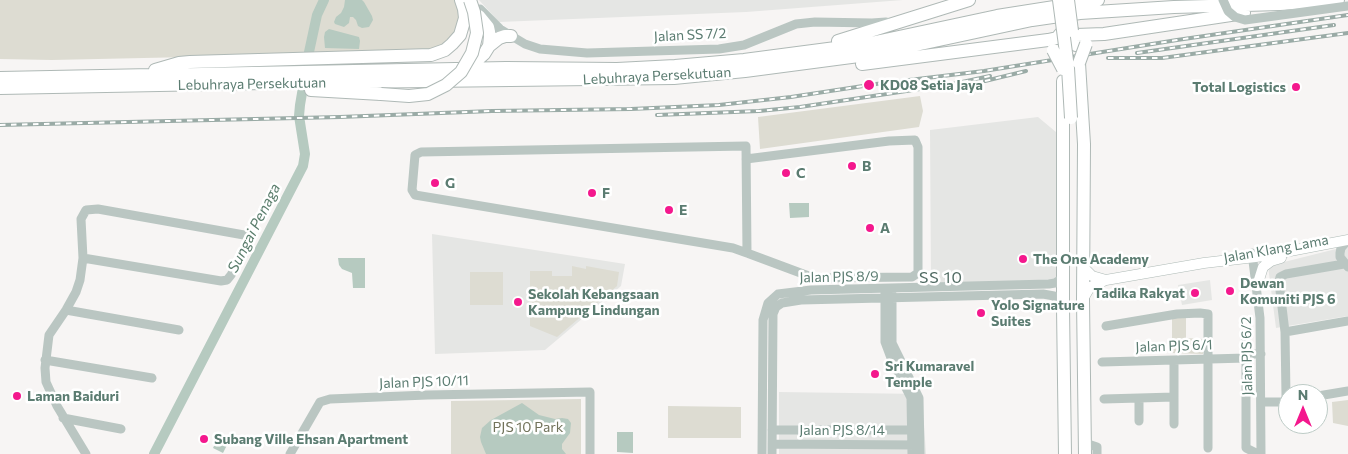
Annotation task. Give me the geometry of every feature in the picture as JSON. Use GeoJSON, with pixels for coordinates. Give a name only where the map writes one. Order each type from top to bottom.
{"type":"FeatureCollection","features":[{"type":"Feature","properties":{"kind":"highway"},"geometry":{"type":"LineString","coordinates":[[467,0],[474,12],[476,33],[472,53],[461,72],[451,82],[436,91],[420,96],[409,96],[280,88],[276,74],[396,57],[436,54],[452,44],[460,35],[465,18],[464,9],[467,0]]}},
{"type":"Feature","properties":{"kind":"highway"},"geometry":{"type":"LineString","coordinates":[[805,51],[969,0]]}},
{"type":"Feature","properties":{"kind":"highway"},"geometry":{"type":"LineString","coordinates":[[1058,0],[1069,34],[1076,45],[1084,144],[1083,450]]}},
{"type":"Feature","properties":{"kind":"highway"},"geometry":{"type":"LineString","coordinates":[[1058,0],[1068,68],[1071,118],[1074,345],[1083,450]]}},
{"type":"Feature","properties":{"kind":"highway"},"geometry":{"type":"LineString","coordinates":[[1065,454],[1062,50],[1069,34],[1067,0]]}},
{"type":"Feature","properties":{"kind":"highway"},"geometry":{"type":"LineString","coordinates":[[1067,0],[1074,60],[1078,172],[1070,454]]}},
{"type":"Feature","properties":{"kind":"highway","name":"Lebuhraya Persekutuan"},"geometry":{"type":"LineString","coordinates":[[0,88],[329,70],[468,68],[617,69],[744,60],[866,44],[1006,14],[1098,0]]}},
{"type":"Feature","properties":{"kind":"highway","name":"Lebuhraya Persekutuan"},"geometry":{"type":"LineString","coordinates":[[0,78],[276,74],[316,82],[666,78],[745,71],[874,54],[1032,20],[1080,13],[1338,0]]}},
{"type":"Feature","properties":{"kind":"highway"},"geometry":{"type":"LineString","coordinates":[[817,62],[844,66],[903,60],[1036,42],[1069,34],[1104,34],[1260,10],[1280,4]]}},
{"type":"Feature","properties":{"kind":"highway"},"geometry":{"type":"LineString","coordinates":[[479,16],[488,27],[490,36],[489,46]]}},
{"type":"Feature","properties":{"kind":"highway"},"geometry":{"type":"LineString","coordinates":[[1079,65],[1086,44],[1104,34]]}},
{"type":"Feature","properties":{"kind":"highway"},"geometry":{"type":"LineString","coordinates":[[468,68],[484,54],[489,46],[502,37],[511,36]]}},
{"type":"Feature","properties":{"kind":"highway"},"geometry":{"type":"LineString","coordinates":[[1036,42],[1044,44],[1053,50],[1063,70]]}},
{"type":"Feature","properties":{"kind":"highway"},"geometry":{"type":"LineString","coordinates":[[1065,425],[1070,454]]}},
{"type":"Feature","properties":{"kind":"main road","name":"Jalan Klang Lama"},"geometry":{"type":"LineString","coordinates":[[1252,255],[1348,236]]}},
{"type":"Feature","properties":{"kind":"main road","name":"Jalan Klang Lama"},"geometry":{"type":"LineString","coordinates":[[1083,300],[1090,287],[1106,280],[1204,263],[1211,260],[1305,248],[1348,240]]}},
{"type":"Feature","properties":{"kind":"main road"},"geometry":{"type":"LineString","coordinates":[[1257,286],[1260,273],[1265,265],[1305,248]]}},
{"type":"Feature","properties":{"kind":"main road"},"geometry":{"type":"LineString","coordinates":[[1084,268],[1092,276],[1106,280]]}},
{"type":"Feature","properties":{"kind":"street","name":"Jalan SS 7/2"},"geometry":{"type":"LineString","coordinates":[[467,0],[500,29],[525,44],[540,49],[588,53],[718,49],[744,44],[796,24],[816,22],[872,23],[925,14]]}},
{"type":"Feature","properties":{"kind":"street"},"geometry":{"type":"LineString","coordinates":[[467,0],[479,16]]}},
{"type":"Feature","properties":{"kind":"street"},"geometry":{"type":"LineString","coordinates":[[1223,0],[1228,11],[1235,17],[1245,20],[1348,6]]}},
{"type":"Feature","properties":{"kind":"street"},"geometry":{"type":"LineString","coordinates":[[746,159],[889,141],[910,140],[916,142],[918,157],[918,273],[912,277],[814,278],[733,248],[687,239],[420,198],[412,190],[415,155],[421,152],[746,146],[746,159],[747,253]]}},
{"type":"Feature","properties":{"kind":"street"},"geometry":{"type":"LineString","coordinates":[[83,258],[221,281],[227,280],[244,253],[248,238],[244,235],[98,209],[86,210],[81,219],[83,258],[81,274],[76,292],[49,335],[45,360],[46,382],[63,418],[86,454]]}},
{"type":"Feature","properties":{"kind":"street"},"geometry":{"type":"LineString","coordinates":[[1287,384],[1285,332],[1280,277],[1286,274],[1346,266],[1340,257],[1340,253],[1341,248],[1348,240]]}},
{"type":"Feature","properties":{"kind":"street","name":"Jalan PJS 6/2"},"geometry":{"type":"LineString","coordinates":[[1252,255],[1257,286],[1261,358],[1262,454]]}},
{"type":"Feature","properties":{"kind":"street","name":"Jalan PJS 8/9"},"geometry":{"type":"LineString","coordinates":[[766,307],[776,307],[789,301],[1050,284],[1064,277]]}},
{"type":"Feature","properties":{"kind":"street"},"geometry":{"type":"LineString","coordinates":[[828,279],[828,290]]}},
{"type":"Feature","properties":{"kind":"street","name":"Jalan PJS 8/9"},"geometry":{"type":"LineString","coordinates":[[766,307],[772,298],[784,292],[828,290],[888,294],[1049,294],[1057,299],[1063,308]]}},
{"type":"Feature","properties":{"kind":"street"},"geometry":{"type":"LineString","coordinates":[[888,294],[885,342],[911,398],[911,430],[916,449]]}},
{"type":"Feature","properties":{"kind":"street"},"geometry":{"type":"LineString","coordinates":[[888,294],[892,343],[919,398],[916,449]]}},
{"type":"Feature","properties":{"kind":"street"},"geometry":{"type":"LineString","coordinates":[[762,454],[763,320],[766,307]]}},
{"type":"Feature","properties":{"kind":"street"},"geometry":{"type":"LineString","coordinates":[[772,454],[773,314],[776,307]]}},
{"type":"Feature","properties":{"kind":"street"},"geometry":{"type":"LineString","coordinates":[[66,310],[179,330]]}},
{"type":"Feature","properties":{"kind":"street"},"geometry":{"type":"LineString","coordinates":[[1106,326],[1177,314],[1208,314],[1208,448]]}},
{"type":"Feature","properties":{"kind":"street"},"geometry":{"type":"LineString","coordinates":[[1285,332],[1348,321]]}},
{"type":"Feature","properties":{"kind":"street"},"geometry":{"type":"LineString","coordinates":[[1246,332],[1246,448],[1258,454]]}},
{"type":"Feature","properties":{"kind":"street","name":"Jalan PJS 6/1"},"geometry":{"type":"LineString","coordinates":[[1102,362],[1246,358],[1250,354],[1261,358]]}},
{"type":"Feature","properties":{"kind":"street"},"geometry":{"type":"LineString","coordinates":[[45,360],[152,378]]}},
{"type":"Feature","properties":{"kind":"street"},"geometry":{"type":"LineString","coordinates":[[1174,360],[1174,424]]}},
{"type":"Feature","properties":{"kind":"street"},"geometry":{"type":"LineString","coordinates":[[762,384],[773,384]]}},
{"type":"Feature","properties":{"kind":"street"},"geometry":{"type":"LineString","coordinates":[[1328,394],[1348,391]]}},
{"type":"Feature","properties":{"kind":"street","name":"Jalan PJS 10/11"},"geometry":{"type":"LineString","coordinates":[[290,454],[320,402],[330,399],[437,394],[590,392],[590,454]]}},
{"type":"Feature","properties":{"kind":"street"},"geometry":{"type":"LineString","coordinates":[[1104,399],[1174,397]]}},
{"type":"Feature","properties":{"kind":"street"},"geometry":{"type":"LineString","coordinates":[[1328,400],[1348,397]]}},
{"type":"Feature","properties":{"kind":"street"},"geometry":{"type":"LineString","coordinates":[[1138,421],[1139,398]]}},
{"type":"Feature","properties":{"kind":"street"},"geometry":{"type":"LineString","coordinates":[[1261,399],[1278,398]]}},
{"type":"Feature","properties":{"kind":"street"},"geometry":{"type":"LineString","coordinates":[[63,418],[121,429]]}},
{"type":"Feature","properties":{"kind":"street"},"geometry":{"type":"LineString","coordinates":[[772,430],[911,430]]}},
{"type":"Feature","properties":{"kind":"street","name":"Jalan PJS 8/14"},"geometry":{"type":"LineString","coordinates":[[772,444],[916,449]]}},
{"type":"Feature","properties":{"kind":"street"},"geometry":{"type":"LineString","coordinates":[[782,444],[782,454]]}},
{"type":"Feature","properties":{"kind":"street"},"geometry":{"type":"LineString","coordinates":[[1083,450],[1097,447],[1097,454]]}},
{"type":"Feature","properties":{"kind":"shaded area"},"geometry":{"type":"Polygon","coordinates":[[[345,0],[362,0],[364,2],[373,20],[369,27],[362,28],[358,26],[353,17],[350,17],[349,23],[344,27],[335,24],[336,17],[344,7],[345,0]]]}},
{"type":"Feature","properties":{"kind":"shaded area"},"geometry":{"type":"Polygon","coordinates":[[[479,0],[903,0],[746,12],[499,22],[479,0]]]}},
{"type":"Feature","properties":{"kind":"shaded area"},"geometry":{"type":"Polygon","coordinates":[[[329,29],[359,37],[359,49],[325,48],[325,32],[329,29]]]}},
{"type":"Feature","properties":{"kind":"shaded area"},"geometry":{"type":"Polygon","coordinates":[[[1038,117],[1056,132],[1058,275],[1052,281],[931,283],[930,130],[1038,117]]]}},
{"type":"Feature","properties":{"kind":"shaded area"},"geometry":{"type":"Polygon","coordinates":[[[789,203],[809,203],[809,217],[790,218],[789,203]]]}},
{"type":"Feature","properties":{"kind":"shaded area","name":"Sekolah Kebangsaan Kampung Lindungan"},"geometry":{"type":"Polygon","coordinates":[[[432,234],[625,264],[621,286],[545,350],[435,354],[432,234]]]}},
{"type":"Feature","properties":{"kind":"shaded area"},"geometry":{"type":"Polygon","coordinates":[[[1348,246],[1348,316],[1276,328],[1268,266],[1348,246]]]}},
{"type":"Feature","properties":{"kind":"shaded area"},"geometry":{"type":"Polygon","coordinates":[[[338,258],[365,258],[365,288],[353,288],[352,273],[342,269],[338,258]]]}},
{"type":"Feature","properties":{"kind":"shaded area","name":"Tadika Rakyat"},"geometry":{"type":"Polygon","coordinates":[[[1210,280],[1212,300],[1182,305],[1178,285],[1210,280]]]}},
{"type":"Feature","properties":{"kind":"shaded area"},"geometry":{"type":"Polygon","coordinates":[[[779,392],[922,394],[926,454],[779,454],[779,392]]]}},
{"type":"Feature","properties":{"kind":"shaded area"},"geometry":{"type":"Polygon","coordinates":[[[522,403],[539,415],[555,419],[568,419],[571,423],[570,433],[562,444],[562,449],[566,454],[486,454],[480,437],[482,428],[491,420],[522,403]]]}},
{"type":"Feature","properties":{"kind":"shaded area"},"geometry":{"type":"Polygon","coordinates":[[[617,432],[633,432],[633,453],[617,452],[617,432]]]}},
{"type":"Feature","properties":{"kind":"shaded area"},"geometry":{"type":"Polygon","coordinates":[[[222,437],[229,441],[223,453],[213,448],[215,444],[218,445],[222,437]]]}},
{"type":"Feature","properties":{"kind":"green space"},"geometry":{"type":"Polygon","coordinates":[[[0,0],[456,0],[462,14],[458,32],[442,46],[419,52],[52,60],[0,59],[0,0]]]}},
{"type":"Feature","properties":{"kind":"green space"},"geometry":{"type":"Polygon","coordinates":[[[920,96],[923,111],[919,127],[760,149],[758,117],[920,96]]]}},
{"type":"Feature","properties":{"kind":"green space"},"geometry":{"type":"Polygon","coordinates":[[[572,266],[586,269],[586,266],[619,272],[617,286],[557,337],[530,326],[530,271],[552,271],[552,276],[572,276],[572,266]]]}},
{"type":"Feature","properties":{"kind":"green space"},"geometry":{"type":"Polygon","coordinates":[[[470,272],[503,272],[503,305],[470,305],[470,272]]]}},
{"type":"Feature","properties":{"kind":"green space"},"geometry":{"type":"Polygon","coordinates":[[[1172,318],[1186,318],[1186,338],[1203,339],[1203,354],[1172,353],[1172,318]]]}},
{"type":"Feature","properties":{"kind":"green space","name":"PJS 10 Park"},"geometry":{"type":"Polygon","coordinates":[[[581,399],[581,454],[451,454],[451,401],[581,399]]]}},
{"type":"Feature","properties":{"kind":"green space"},"geometry":{"type":"Polygon","coordinates":[[[1348,400],[1348,426],[1333,423],[1332,402],[1348,400]]]}},
{"type":"Feature","properties":{"kind":"green space"},"geometry":{"type":"Polygon","coordinates":[[[668,406],[741,407],[741,438],[668,438],[668,406]]]}},
{"type":"Feature","properties":{"kind":"waterway","name":"Sungai Penaga"},"geometry":{"type":"LineString","coordinates":[[154,454],[303,166],[305,154],[299,116],[300,105],[317,15],[324,0]]}},
{"type":"Feature","properties":{"kind":"railway"},"geometry":{"type":"LineString","coordinates":[[0,125],[340,117],[492,111],[631,109],[719,105],[984,71],[1348,15]]}},
{"type":"Feature","properties":{"kind":"railway"},"geometry":{"type":"LineString","coordinates":[[1137,53],[1334,25]]}},
{"type":"Feature","properties":{"kind":"railway"},"geometry":{"type":"LineString","coordinates":[[1108,58],[1162,58],[1348,33]]}},
{"type":"Feature","properties":{"kind":"railway"},"geometry":{"type":"LineString","coordinates":[[985,81],[1026,71]]}},
{"type":"Feature","properties":{"kind":"railway"},"geometry":{"type":"LineString","coordinates":[[657,115],[759,111],[800,107],[953,84],[990,76]]}},
{"type":"Feature","properties":{"kind":"place","name":"KD08 Setia Jaya"},"geometry":{"type":"Point","coordinates":[869,85]}},
{"type":"Feature","properties":{"kind":"place","name":"Total Logistics"},"geometry":{"type":"Point","coordinates":[1296,87]}},
{"type":"Feature","properties":{"kind":"place","name":"B"},"geometry":{"type":"Point","coordinates":[852,166]}},
{"type":"Feature","properties":{"kind":"place","name":"C"},"geometry":{"type":"Point","coordinates":[786,173]}},
{"type":"Feature","properties":{"kind":"place","name":"G"},"geometry":{"type":"Point","coordinates":[435,183]}},
{"type":"Feature","properties":{"kind":"place","name":"F"},"geometry":{"type":"Point","coordinates":[592,193]}},
{"type":"Feature","properties":{"kind":"place","name":"E"},"geometry":{"type":"Point","coordinates":[669,210]}},
{"type":"Feature","properties":{"kind":"place","name":"A"},"geometry":{"type":"Point","coordinates":[870,228]}},
{"type":"Feature","properties":{"kind":"place","name":"The One Academy"},"geometry":{"type":"Point","coordinates":[1023,259]}},
{"type":"Feature","properties":{"kind":"place","name":"Dewan Komuniti PJS 6"},"geometry":{"type":"Point","coordinates":[1230,291]}},
{"type":"Feature","properties":{"kind":"place","name":"Tadika Rakyat"},"geometry":{"type":"Point","coordinates":[1195,293]}},
{"type":"Feature","properties":{"kind":"place","name":"Sekolah Kebangsaan Kampung Lindungan"},"geometry":{"type":"Point","coordinates":[518,302]}},
{"type":"Feature","properties":{"kind":"place","name":"Yolo Signature Suites"},"geometry":{"type":"Point","coordinates":[981,313]}},
{"type":"Feature","properties":{"kind":"place","name":"Sri Kumaravel Temple"},"geometry":{"type":"Point","coordinates":[875,374]}},
{"type":"Feature","properties":{"kind":"place","name":"Laman Baiduri"},"geometry":{"type":"Point","coordinates":[17,396]}},
{"type":"Feature","properties":{"kind":"place","name":"Subang Ville Ehsan Apartment"},"geometry":{"type":"Point","coordinates":[204,439]}},
{"type":"Feature","properties":{"kind":"district","name":"SS 10"},"geometry":{"type":"Point","coordinates":[941,278]}}]}
